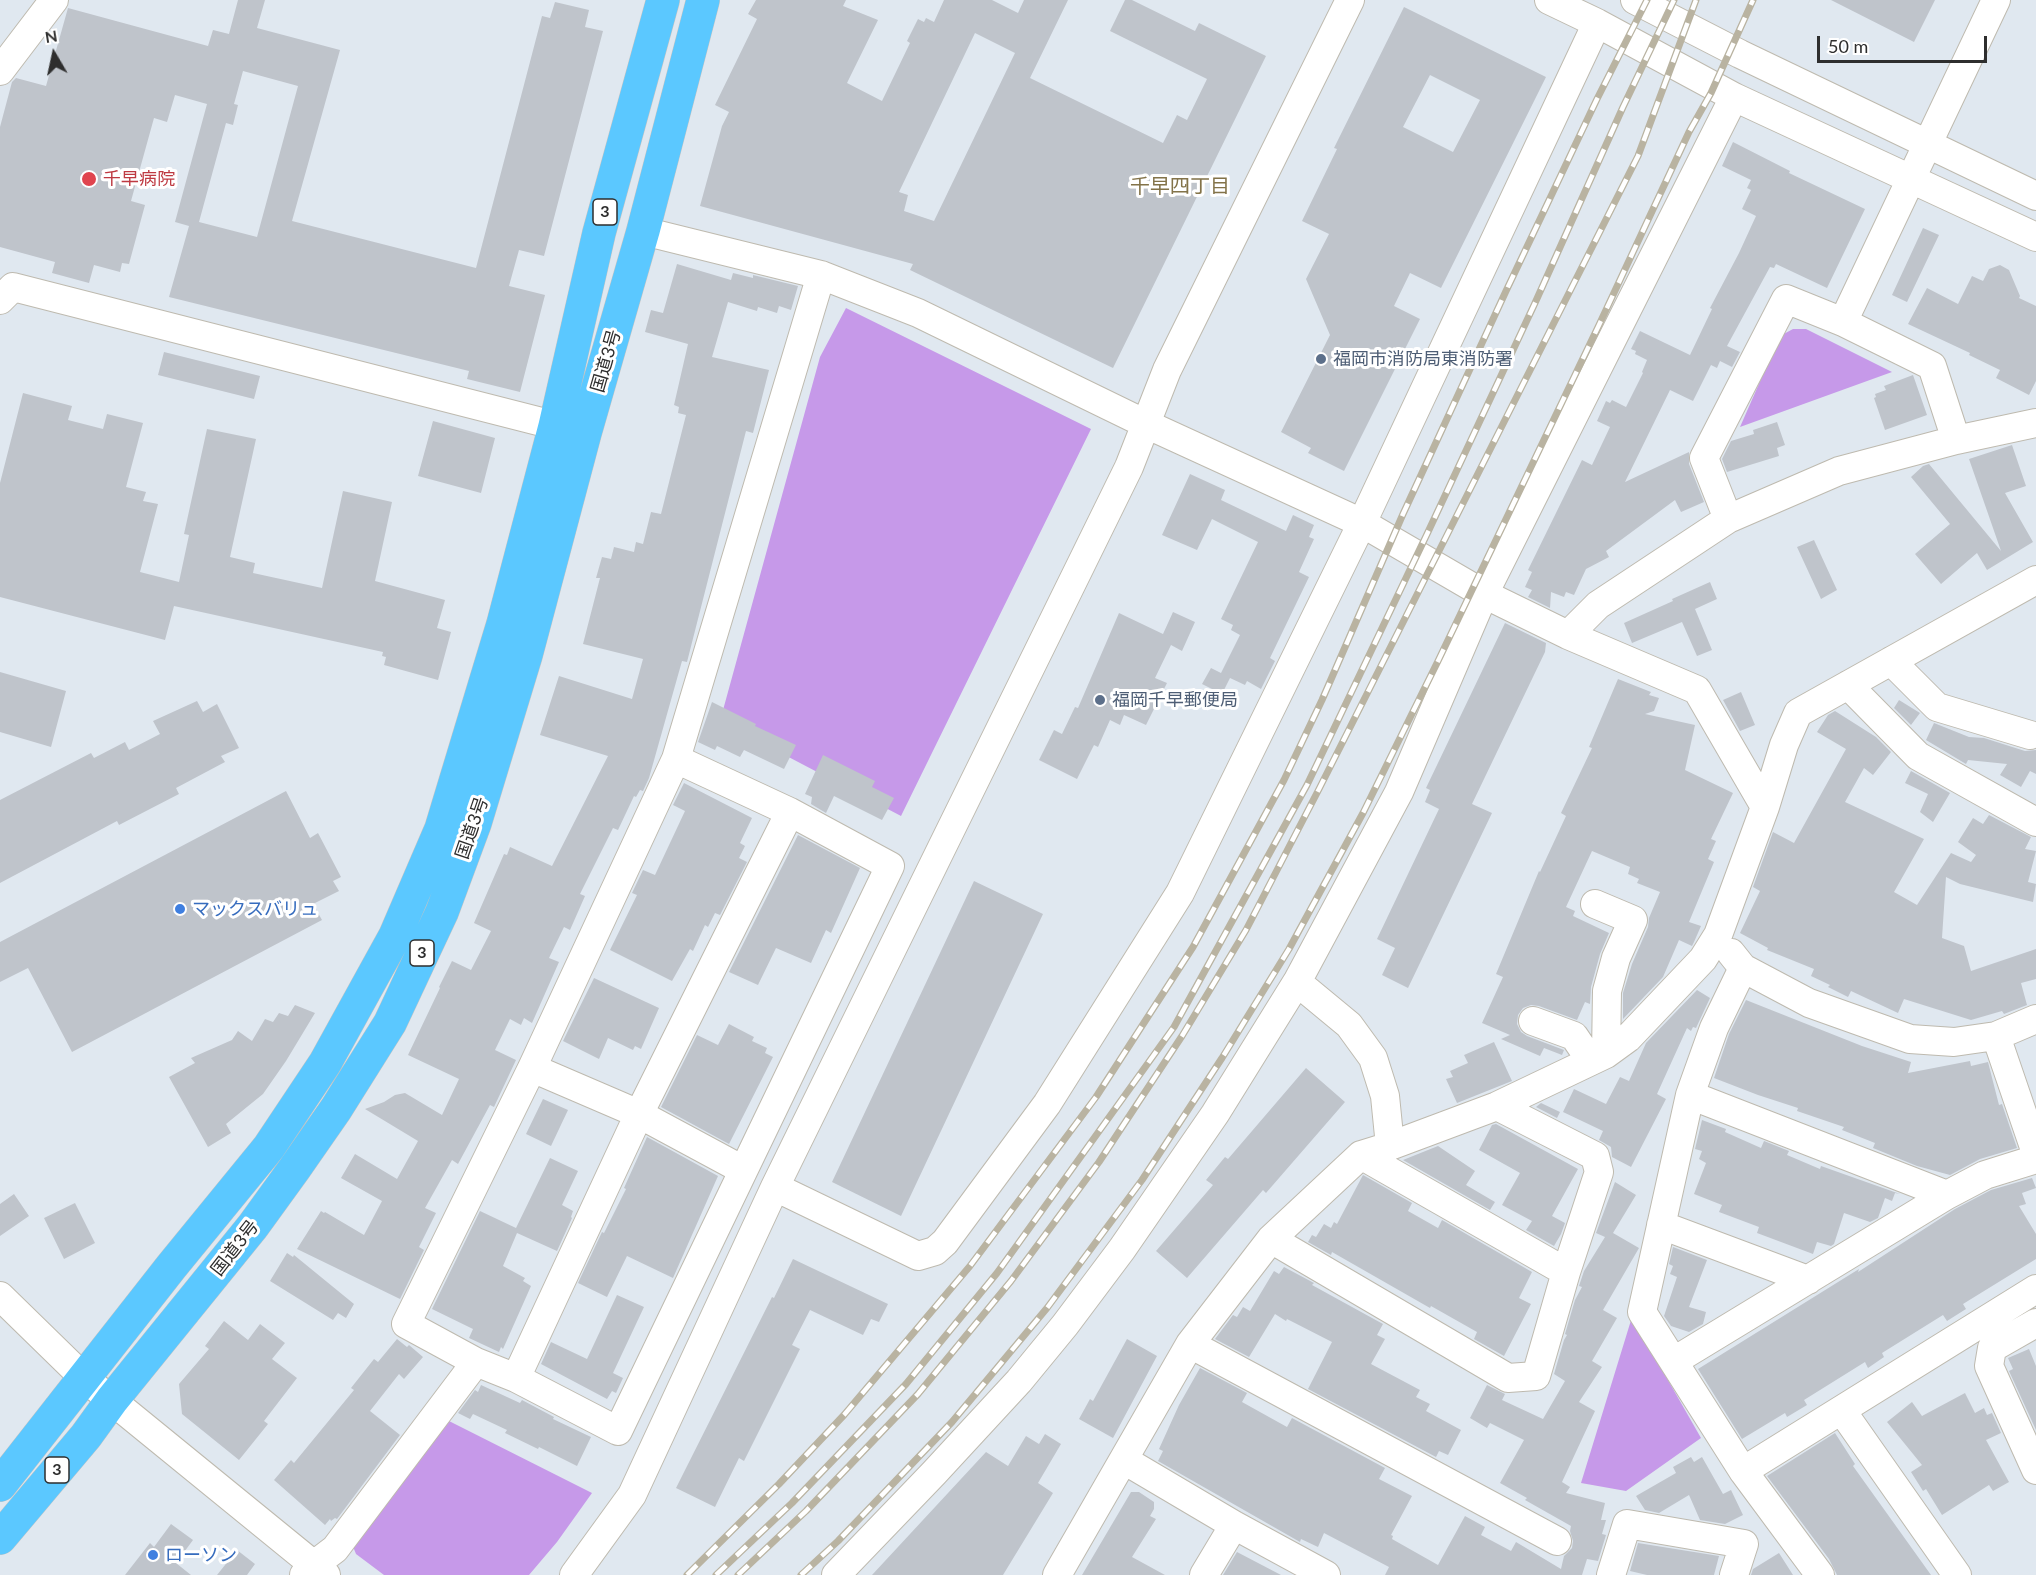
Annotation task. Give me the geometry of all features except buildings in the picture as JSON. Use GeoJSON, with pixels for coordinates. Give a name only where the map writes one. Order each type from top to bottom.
{"type":"FeatureCollection","features":[{"type":"Feature","properties":{"kind":"highway","name":"国道3号"},"geometry":{"type":"LineString","coordinates":[[0,1538],[86,1436],[112,1400],[253,1226],[336,1109],[390,1023],[442,912],[475,823],[526,655],[570,430],[599,233],[663,0]]}},
{"type":"Feature","properties":{"kind":"highway","name":"国道3号"},"geometry":{"type":"LineString","coordinates":[[0,1485],[83,1377],[269,1147],[326,1063],[394,936],[441,829],[503,624],[570,430],[643,231],[703,0]]}},
{"type":"Feature","properties":{"kind":"street"},"geometry":{"type":"LineString","coordinates":[[0,71],[54,0]]}},
{"type":"Feature","properties":{"kind":"street"},"geometry":{"type":"LineString","coordinates":[[574,1575],[632,1495],[775,1187],[1130,467],[1167,370],[1350,0]]}},
{"type":"Feature","properties":{"kind":"street"},"geometry":{"type":"LineString","coordinates":[[1549,0],[1734,96],[2036,237]]}},
{"type":"Feature","properties":{"kind":"street"},"geometry":{"type":"LineString","coordinates":[[1635,0],[1740,54],[2036,196]]}},
{"type":"Feature","properties":{"kind":"street"},"geometry":{"type":"LineString","coordinates":[[1844,322],[1996,0]]}},
{"type":"Feature","properties":{"kind":"street"},"geometry":{"type":"LineString","coordinates":[[775,1187],[918,1256],[935,1251],[945,1242],[1047,1104],[1180,893],[1362,523],[1597,23]]}},
{"type":"Feature","properties":{"kind":"street"},"geometry":{"type":"LineString","coordinates":[[836,1575],[1019,1381],[1065,1324],[1122,1249],[1209,1124],[1297,982],[1399,792],[1484,594],[1734,96]]}},
{"type":"Feature","properties":{"kind":"street"},"geometry":{"type":"LineString","coordinates":[[643,231],[821,275],[918,313],[1146,424],[1362,523],[1484,594],[1568,635],[1696,690],[1765,807]]}},
{"type":"Feature","properties":{"kind":"street"},"geometry":{"type":"LineString","coordinates":[[676,759],[790,812],[890,866],[618,1431],[516,1378],[476,1362],[406,1324],[531,1068],[676,759],[821,275]]}},
{"type":"Feature","properties":{"kind":"street"},"geometry":{"type":"LineString","coordinates":[[0,300],[13,287],[570,430]]}},
{"type":"Feature","properties":{"kind":"street"},"geometry":{"type":"LineString","coordinates":[[1728,519],[1704,458],[1786,299],[1844,322],[1932,366],[1956,440]]}},
{"type":"Feature","properties":{"kind":"street"},"geometry":{"type":"LineString","coordinates":[[1568,635],[1598,605],[1728,519],[1839,471],[1956,440],[2036,423]]}},
{"type":"Feature","properties":{"kind":"street"},"geometry":{"type":"LineString","coordinates":[[1057,1575],[1190,1344],[1270,1239],[1361,1155],[1497,1106],[1599,1058],[1628,1038],[1703,959],[1718,936],[1765,807],[1784,745],[1798,713],[2036,580]]}},
{"type":"Feature","properties":{"kind":"street"},"geometry":{"type":"LineString","coordinates":[[1891,661],[1937,707],[2030,735]]}},
{"type":"Feature","properties":{"kind":"street"},"geometry":{"type":"LineString","coordinates":[[1848,685],[1918,756],[2036,822]]}},
{"type":"Feature","properties":{"kind":"street"},"geometry":{"type":"LineString","coordinates":[[516,1378],[639,1114],[790,812]]}},
{"type":"Feature","properties":{"kind":"street"},"geometry":{"type":"LineString","coordinates":[[1595,904],[1633,920],[1616,958],[1607,991],[1599,1058]]}},
{"type":"Feature","properties":{"kind":"street"},"geometry":{"type":"LineString","coordinates":[[1718,936],[1743,968],[1809,1003],[1910,1039],[1954,1042],[1996,1036],[2036,1019]]}},
{"type":"Feature","properties":{"kind":"street"},"geometry":{"type":"LineString","coordinates":[[1743,968],[1714,1028],[1690,1095],[1642,1312],[1743,1471],[1820,1575]]}},
{"type":"Feature","properties":{"kind":"street"},"geometry":{"type":"LineString","coordinates":[[1297,982],[1348,1025],[1374,1058],[1385,1096],[1390,1146]]}},
{"type":"Feature","properties":{"kind":"street"},"geometry":{"type":"LineString","coordinates":[[1533,1021],[1574,1036],[1599,1058]]}},
{"type":"Feature","properties":{"kind":"street"},"geometry":{"type":"LineString","coordinates":[[1996,1036],[2036,1153]]}},
{"type":"Feature","properties":{"kind":"street"},"geometry":{"type":"LineString","coordinates":[[531,1068],[639,1114],[743,1170]]}},
{"type":"Feature","properties":{"kind":"street"},"geometry":{"type":"LineString","coordinates":[[1690,1095],[1947,1195]]}},
{"type":"Feature","properties":{"kind":"street"},"geometry":{"type":"LineString","coordinates":[[1270,1239],[1508,1378],[1536,1376],[1566,1272],[1599,1172],[1595,1156],[1497,1106]]}},
{"type":"Feature","properties":{"kind":"street"},"geometry":{"type":"LineString","coordinates":[[1361,1155],[1566,1272]]}},
{"type":"Feature","properties":{"kind":"street"},"geometry":{"type":"LineString","coordinates":[[1674,1361],[1947,1195],[1985,1175],[2036,1158]]}},
{"type":"Feature","properties":{"kind":"street"},"geometry":{"type":"LineString","coordinates":[[1661,1225],[1808,1280]]}},
{"type":"Feature","properties":{"kind":"street"},"geometry":{"type":"LineString","coordinates":[[1743,1471],[2036,1289]]}},
{"type":"Feature","properties":{"kind":"street"},"geometry":{"type":"LineString","coordinates":[[0,1296],[83,1377],[314,1572],[335,1549],[476,1362]]}},
{"type":"Feature","properties":{"kind":"street"},"geometry":{"type":"LineString","coordinates":[[2036,1323],[1992,1348],[1989,1366],[2036,1470]]}},
{"type":"Feature","properties":{"kind":"street"},"geometry":{"type":"LineString","coordinates":[[1190,1344],[1557,1541]]}},
{"type":"Feature","properties":{"kind":"street"},"geometry":{"type":"LineString","coordinates":[[1842,1411],[1957,1575]]}},
{"type":"Feature","properties":{"kind":"street"},"geometry":{"type":"LineString","coordinates":[[1124,1460],[1234,1525],[1326,1575]]}},
{"type":"Feature","properties":{"kind":"street"},"geometry":{"type":"LineString","coordinates":[[1611,1575],[1627,1524],[1744,1544],[1783,1524]]}},
{"type":"Feature","properties":{"kind":"street"},"geometry":{"type":"LineString","coordinates":[[1204,1575],[1234,1525]]}},
{"type":"Feature","properties":{"kind":"street"},"geometry":{"type":"LineString","coordinates":[[1734,1575],[1744,1544]]}},
{"type":"Feature","properties":{"kind":"shaded area"},"geometry":{"type":"Polygon","coordinates":[[[846,308],[1091,429],[901,816],[720,721],[820,357],[846,308]]]}},
{"type":"Feature","properties":{"kind":"shaded area"},"geometry":{"type":"Polygon","coordinates":[[[1793,329],[1806,329],[1892,372],[1740,427],[1780,336],[1793,329]]]}},
{"type":"Feature","properties":{"kind":"shaded area"},"geometry":{"type":"Polygon","coordinates":[[[1632,1317],[1701,1438],[1626,1491],[1581,1483],[1632,1317]]]}},
{"type":"Feature","properties":{"kind":"shaded area"},"geometry":{"type":"Polygon","coordinates":[[[449,1421],[592,1493],[557,1542],[529,1575],[384,1575],[356,1554],[352,1544],[449,1421]]]}},
{"type":"Feature","properties":{"kind":"railway"},"geometry":{"type":"LineString","coordinates":[[687,1575],[779,1484],[844,1415],[970,1266],[1096,1097],[1193,947],[1284,780],[1506,291],[1597,99],[1647,0]]}},
{"type":"Feature","properties":{"kind":"railway"},"geometry":{"type":"LineString","coordinates":[[716,1575],[792,1503],[906,1384],[997,1273],[1174,1027],[1307,785],[1428,532],[1674,0]]}},
{"type":"Feature","properties":{"kind":"railway"},"geometry":{"type":"LineString","coordinates":[[738,1575],[806,1511],[918,1394],[1011,1281],[1099,1162],[1182,1036],[1246,930],[1638,156],[1696,0]]}},
{"type":"Feature","properties":{"kind":"railway"},"geometry":{"type":"LineString","coordinates":[[801,1575],[838,1541],[952,1422],[1047,1308],[1142,1180],[1222,1058],[1289,949],[1363,813],[1438,661],[1689,132],[1711,93],[1753,0]]}},
{"type":"Feature","properties":{"kind":"place","name":"千早病院"},"geometry":{"type":"Point","coordinates":[89,179]}},
{"type":"Feature","properties":{"kind":"place","name":"福岡市消防局東消防署"},"geometry":{"type":"Point","coordinates":[1321,359]}},
{"type":"Feature","properties":{"kind":"place","name":"福岡千早郵便局"},"geometry":{"type":"Point","coordinates":[1100,700]}},
{"type":"Feature","properties":{"kind":"place","name":"マックスバリュ"},"geometry":{"type":"Point","coordinates":[180,909]}},
{"type":"Feature","properties":{"kind":"place","name":"ローソン"},"geometry":{"type":"Point","coordinates":[153,1555]}},
{"type":"Feature","properties":{"kind":"district","name":"千早四丁目"},"geometry":{"type":"Point","coordinates":[1180,187]}}]}
